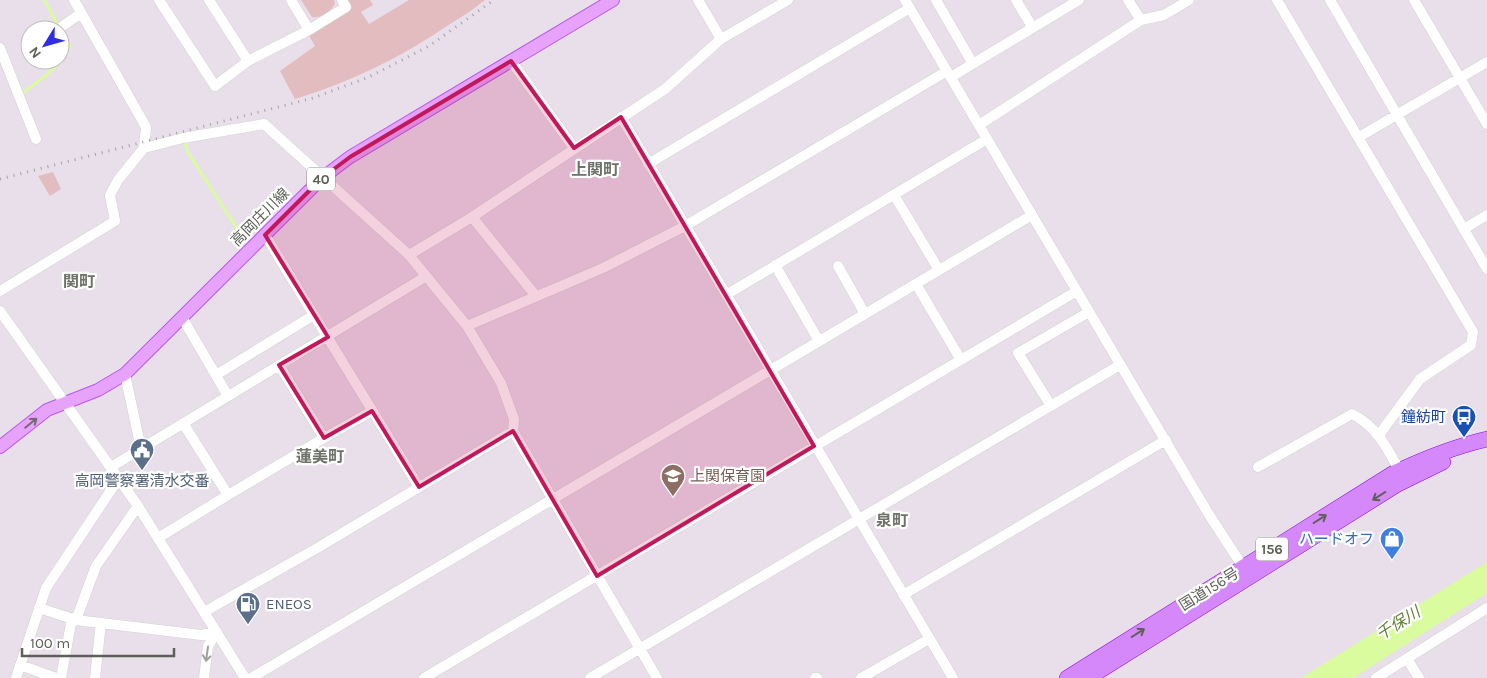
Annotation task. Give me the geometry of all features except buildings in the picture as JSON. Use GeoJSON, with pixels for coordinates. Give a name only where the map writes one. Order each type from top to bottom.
{"type":"FeatureCollection","features":[{"type":"Feature","properties":{"kind":"highway","name":"国道156号"},"geometry":{"type":"LineString","coordinates":[[1067,678],[1243,567],[1444,451],[1487,439]]}},
{"type":"Feature","properties":{"kind":"highway","name":"国道156号"},"geometry":{"type":"LineString","coordinates":[[1088,678],[1402,475],[1487,449]]}},
{"type":"Feature","properties":{"kind":"main road","name":"高岡庄川線"},"geometry":{"type":"LineString","coordinates":[[0,447],[47,410],[98,390],[125,374],[322,178],[350,158],[613,0]]}},
{"type":"Feature","properties":{"kind":"street"},"geometry":{"type":"LineString","coordinates":[[0,291],[115,222],[110,195],[118,180],[144,148],[146,126],[74,0]]}},
{"type":"Feature","properties":{"kind":"street"},"geometry":{"type":"LineString","coordinates":[[159,0],[214,86],[248,61],[309,30],[346,7],[342,0]]}},
{"type":"Feature","properties":{"kind":"street"},"geometry":{"type":"LineString","coordinates":[[291,0],[309,30]]}},
{"type":"Feature","properties":{"kind":"street"},"geometry":{"type":"LineString","coordinates":[[698,0],[721,39]]}},
{"type":"Feature","properties":{"kind":"street"},"geometry":{"type":"LineString","coordinates":[[409,255],[472,217],[665,88],[721,39],[788,0]]}},
{"type":"Feature","properties":{"kind":"street"},"geometry":{"type":"LineString","coordinates":[[936,0],[973,64]]}},
{"type":"Feature","properties":{"kind":"street"},"geometry":{"type":"LineString","coordinates":[[1016,0],[1033,28]]}},
{"type":"Feature","properties":{"kind":"street"},"geometry":{"type":"LineString","coordinates":[[467,326],[603,268],[685,226],[949,74],[973,64],[1079,0]]}},
{"type":"Feature","properties":{"kind":"street"},"geometry":{"type":"LineString","coordinates":[[1128,0],[1141,20]]}},
{"type":"Feature","properties":{"kind":"street"},"geometry":{"type":"LineString","coordinates":[[979,125],[1141,20],[1164,16],[1188,0]]}},
{"type":"Feature","properties":{"kind":"street"},"geometry":{"type":"LineString","coordinates":[[1277,0],[1473,332],[1471,346],[1420,379],[1379,434]]}},
{"type":"Feature","properties":{"kind":"street"},"geometry":{"type":"LineString","coordinates":[[1330,0],[1487,269]]}},
{"type":"Feature","properties":{"kind":"street"},"geometry":{"type":"LineString","coordinates":[[1414,0],[1487,124]]}},
{"type":"Feature","properties":{"kind":"street"},"geometry":{"type":"LineString","coordinates":[[211,1],[248,61]]}},
{"type":"Feature","properties":{"kind":"street"},"geometry":{"type":"LineString","coordinates":[[648,164],[908,4],[1208,513],[1243,567]]}},
{"type":"Feature","properties":{"kind":"street"},"geometry":{"type":"LineString","coordinates":[[70,21],[81,13]]}},
{"type":"Feature","properties":{"kind":"street"},"geometry":{"type":"LineString","coordinates":[[0,48],[36,139]]}},
{"type":"Feature","properties":{"kind":"street"},"geometry":{"type":"LineString","coordinates":[[511,61],[574,148]]}},
{"type":"Feature","properties":{"kind":"street"},"geometry":{"type":"LineString","coordinates":[[1359,137],[1487,62]]}},
{"type":"Feature","properties":{"kind":"street"},"geometry":{"type":"LineString","coordinates":[[621,118],[953,678]]}},
{"type":"Feature","properties":{"kind":"street"},"geometry":{"type":"LineString","coordinates":[[144,148],[183,138],[264,124],[409,255],[425,277],[467,326],[501,383],[514,420],[513,431],[657,678]]}},
{"type":"Feature","properties":{"kind":"street"},"geometry":{"type":"LineString","coordinates":[[726,295],[987,139]]}},
{"type":"Feature","properties":{"kind":"street"},"geometry":{"type":"LineString","coordinates":[[894,195],[939,270]]}},
{"type":"Feature","properties":{"kind":"street"},"geometry":{"type":"LineString","coordinates":[[251,678],[1032,215]]}},
{"type":"Feature","properties":{"kind":"street"},"geometry":{"type":"LineString","coordinates":[[1464,229],[1487,215]]}},
{"type":"Feature","properties":{"kind":"street"},"geometry":{"type":"LineString","coordinates":[[472,217],[536,296]]}},
{"type":"Feature","properties":{"kind":"street"},"geometry":{"type":"LineString","coordinates":[[265,235],[419,487]]}},
{"type":"Feature","properties":{"kind":"street"},"geometry":{"type":"LineString","coordinates":[[775,265],[819,341]]}},
{"type":"Feature","properties":{"kind":"street"},"geometry":{"type":"LineString","coordinates":[[838,266],[865,314]]}},
{"type":"Feature","properties":{"kind":"street"},"geometry":{"type":"LineString","coordinates":[[111,467],[425,277]]}},
{"type":"Feature","properties":{"kind":"street"},"geometry":{"type":"LineString","coordinates":[[916,284],[961,360]]}},
{"type":"Feature","properties":{"kind":"street"},"geometry":{"type":"LineString","coordinates":[[424,678],[1077,291]]}},
{"type":"Feature","properties":{"kind":"street"},"geometry":{"type":"LineString","coordinates":[[0,311],[138,506],[244,678]]}},
{"type":"Feature","properties":{"kind":"street"},"geometry":{"type":"LineString","coordinates":[[1051,406],[1018,353],[1089,312]]}},
{"type":"Feature","properties":{"kind":"street"},"geometry":{"type":"LineString","coordinates":[[216,375],[314,315]]}},
{"type":"Feature","properties":{"kind":"street"},"geometry":{"type":"LineString","coordinates":[[183,318],[228,396]]}},
{"type":"Feature","properties":{"kind":"street"},"geometry":{"type":"LineString","coordinates":[[590,678],[859,521],[1120,364]]}},
{"type":"Feature","properties":{"kind":"street"},"geometry":{"type":"LineString","coordinates":[[279,365],[324,438]]}},
{"type":"Feature","properties":{"kind":"street"},"geometry":{"type":"LineString","coordinates":[[125,374],[140,450]]}},
{"type":"Feature","properties":{"kind":"street"},"geometry":{"type":"LineString","coordinates":[[158,538],[372,411]]}},
{"type":"Feature","properties":{"kind":"street"},"geometry":{"type":"LineString","coordinates":[[1258,467],[1352,414],[1366,421],[1379,434],[1402,475]]}},
{"type":"Feature","properties":{"kind":"street"},"geometry":{"type":"LineString","coordinates":[[183,423],[228,495]]}},
{"type":"Feature","properties":{"kind":"street"},"geometry":{"type":"LineString","coordinates":[[204,612],[513,431]]}},
{"type":"Feature","properties":{"kind":"street"},"geometry":{"type":"LineString","coordinates":[[903,595],[1166,440]]}},
{"type":"Feature","properties":{"kind":"street"},"geometry":{"type":"LineString","coordinates":[[16,678],[46,588],[119,478]]}},
{"type":"Feature","properties":{"kind":"street"},"geometry":{"type":"LineString","coordinates":[[61,678],[74,619],[96,566],[138,506]]}},
{"type":"Feature","properties":{"kind":"street"},"geometry":{"type":"LineString","coordinates":[[40,608],[74,619],[101,623],[201,635],[217,632]]}},
{"type":"Feature","properties":{"kind":"street"},"geometry":{"type":"LineString","coordinates":[[1376,678],[1487,608]]}},
{"type":"Feature","properties":{"kind":"street"},"geometry":{"type":"LineString","coordinates":[[95,678],[101,623]]}},
{"type":"Feature","properties":{"kind":"street"},"geometry":{"type":"LineString","coordinates":[[204,678],[208,646],[217,632]]}},
{"type":"Feature","properties":{"kind":"street"},"geometry":{"type":"LineString","coordinates":[[861,678],[929,639]]}},
{"type":"Feature","properties":{"kind":"street"},"geometry":{"type":"LineString","coordinates":[[1407,659],[1420,678]]}},
{"type":"Feature","properties":{"kind":"street"},"geometry":{"type":"LineString","coordinates":[[20,665],[56,678]]}},
{"type":"Feature","properties":{"kind":"highlighted area"},"geometry":{"type":"Polygon","coordinates":[[[511,61],[574,148],[621,117],[814,446],[597,576],[513,431],[419,487],[372,411],[324,438],[279,365],[328,337],[265,235],[322,178],[350,157],[511,61]]]}},
{"type":"Feature","properties":{"kind":"shaded area"},"geometry":{"type":"Polygon","coordinates":[[[301,0],[334,0],[335,4],[325,14],[319,17],[312,17],[301,0]]]}},
{"type":"Feature","properties":{"kind":"shaded area"},"geometry":{"type":"Polygon","coordinates":[[[346,0],[370,0],[373,5],[361,12],[369,24],[409,0],[485,0],[468,13],[395,58],[336,85],[295,99],[280,71],[315,46],[308,34],[350,9],[346,0]]]}},
{"type":"Feature","properties":{"kind":"shaded area"},"geometry":{"type":"Polygon","coordinates":[[[53,172],[61,189],[50,196],[38,176],[53,172]]]}},
{"type":"Feature","properties":{"kind":"water","name":"千保川"},"geometry":{"type":"Polygon","coordinates":[[[1487,562],[1487,593],[1353,678],[1301,678],[1487,562]]]}},
{"type":"Feature","properties":{"kind":"waterway"},"geometry":{"type":"LineString","coordinates":[[24,92],[56,66],[70,46],[44,0]]}},
{"type":"Feature","properties":{"kind":"waterway"},"geometry":{"type":"LineString","coordinates":[[184,139],[187,151],[245,241]]}},
{"type":"Feature","properties":{"kind":"railway"},"geometry":{"type":"LineString","coordinates":[[0,179],[313,98],[369,77],[429,46],[494,0]]}},
{"type":"Feature","properties":{"kind":"place","name":"鐘紡町"},"geometry":{"type":"Point","coordinates":[1464,438]}},
{"type":"Feature","properties":{"kind":"place","name":"高岡警察署清水交番"},"geometry":{"type":"Point","coordinates":[142,471]}},
{"type":"Feature","properties":{"kind":"place","name":"上関保育園"},"geometry":{"type":"Point","coordinates":[673,497]}},
{"type":"Feature","properties":{"kind":"place","name":"ハードオフ"},"geometry":{"type":"Point","coordinates":[1392,560]}},
{"type":"Feature","properties":{"kind":"place","name":"ENEOS"},"geometry":{"type":"Point","coordinates":[248,625]}},
{"type":"Feature","properties":{"kind":"district","name":"上関町"},"geometry":{"type":"Point","coordinates":[595,169]}},
{"type":"Feature","properties":{"kind":"district","name":"関町"},"geometry":{"type":"Point","coordinates":[79,281]}},
{"type":"Feature","properties":{"kind":"district","name":"蓮美町"},"geometry":{"type":"Point","coordinates":[320,456]}},
{"type":"Feature","properties":{"kind":"district","name":"泉町"},"geometry":{"type":"Point","coordinates":[892,520]}}]}
